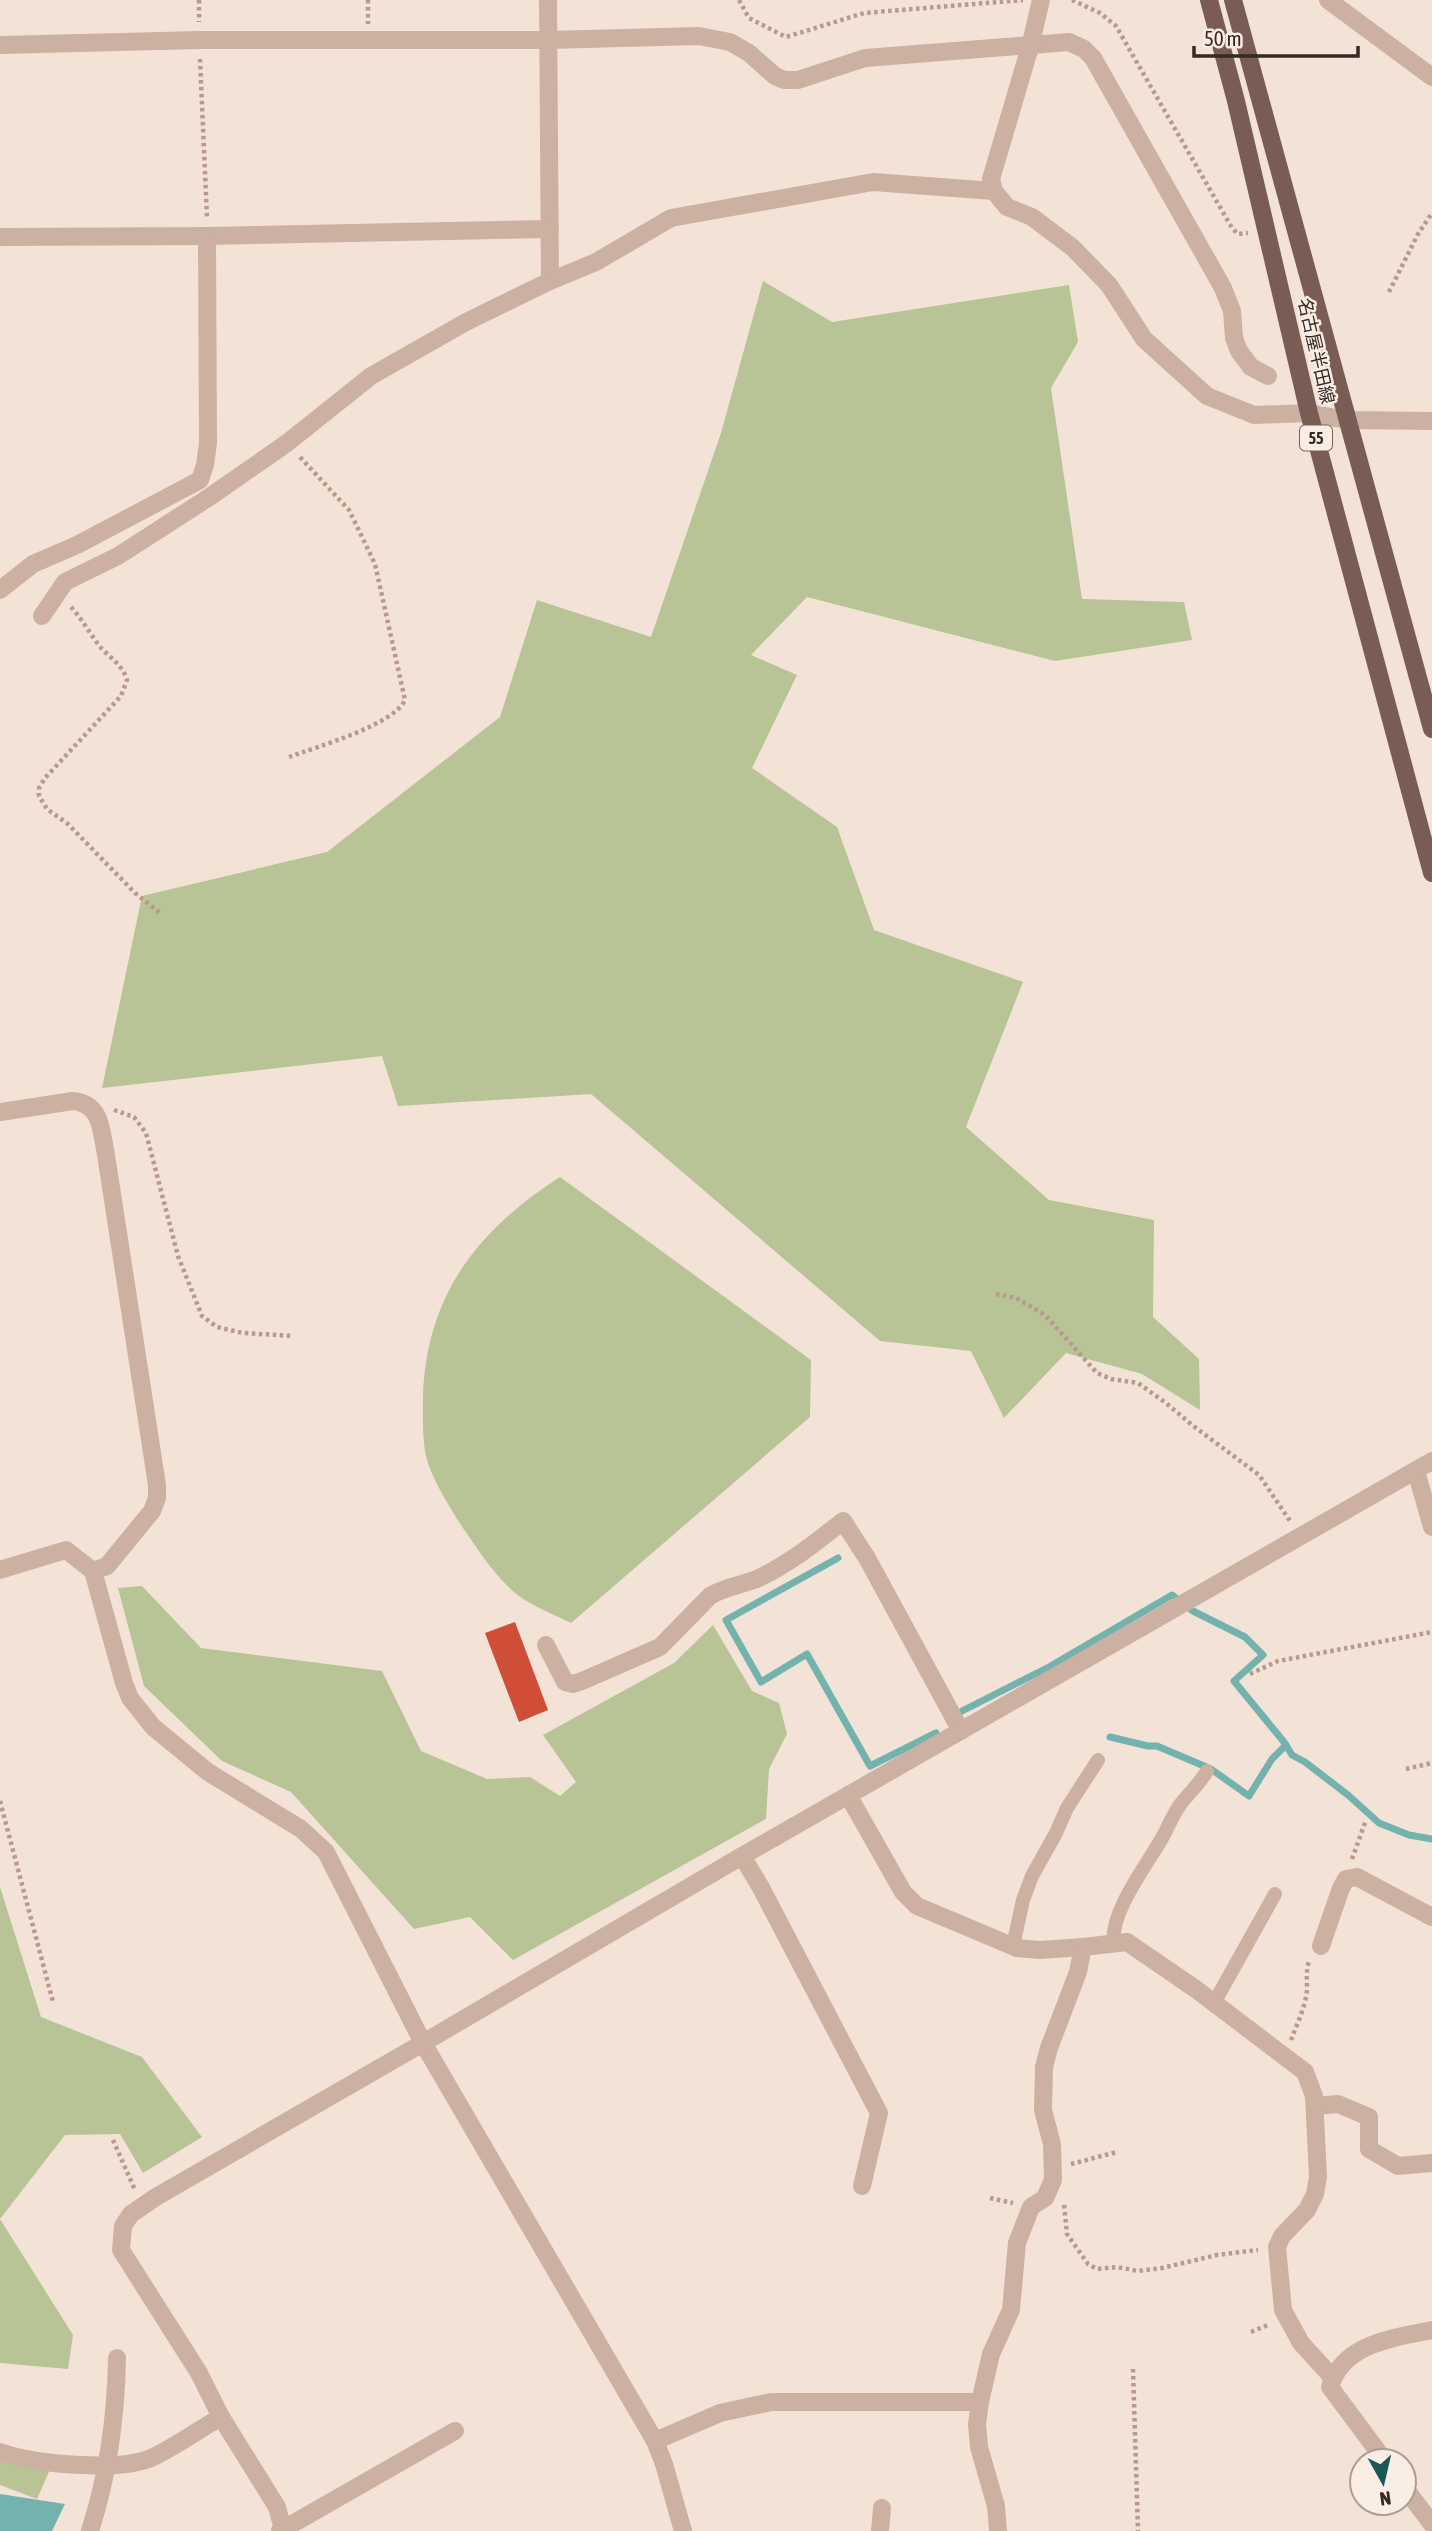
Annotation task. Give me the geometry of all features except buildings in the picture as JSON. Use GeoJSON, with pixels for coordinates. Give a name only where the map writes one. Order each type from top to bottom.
{"type":"FeatureCollection","features":[{"type":"Feature","properties":{"kind":"main road","name":"名古屋半田線"},"geometry":{"type":"LineString","coordinates":[[1209,0],[1309,413],[1432,873]]}},
{"type":"Feature","properties":{"kind":"main road","name":"名古屋半田線"},"geometry":{"type":"LineString","coordinates":[[1233,0],[1432,729]]}},
{"type":"Feature","properties":{"kind":"street"},"geometry":{"type":"LineString","coordinates":[[548,0],[550,281]]}},
{"type":"Feature","properties":{"kind":"street"},"geometry":{"type":"LineString","coordinates":[[1041,0],[991,179],[994,191],[1007,207],[1032,217],[1073,247],[1109,285],[1144,339],[1207,397],[1254,415],[1309,413],[1347,420],[1432,421]]}},
{"type":"Feature","properties":{"kind":"street"},"geometry":{"type":"LineString","coordinates":[[1328,0],[1432,77]]}},
{"type":"Feature","properties":{"kind":"street"},"geometry":{"type":"LineString","coordinates":[[0,45],[199,40],[548,40],[699,36],[730,42],[749,53],[775,76],[784,80],[798,80],[865,58],[1069,42],[1084,49],[1093,58],[1223,288],[1232,311],[1238,351],[1251,367],[1268,376]]}},
{"type":"Feature","properties":{"kind":"street"},"geometry":{"type":"LineString","coordinates":[[42,616],[65,582],[153,535],[287,443],[371,376],[466,322],[596,262],[671,218],[873,181],[994,191]]}},
{"type":"Feature","properties":{"kind":"street"},"geometry":{"type":"LineString","coordinates":[[0,237],[550,229]]}},
{"type":"Feature","properties":{"kind":"street"},"geometry":{"type":"LineString","coordinates":[[0,590],[33,565],[77,545],[200,480],[208,443],[207,236]]}},
{"type":"Feature","properties":{"kind":"street"},"geometry":{"type":"LineString","coordinates":[[0,1112],[72,1101],[85,1102],[97,1113],[106,1155],[158,1485],[152,1511],[107,1566],[93,1571]]}},
{"type":"Feature","properties":{"kind":"street"},"geometry":{"type":"LineString","coordinates":[[455,2431],[281,2530],[277,2507],[221,2417],[199,2373],[121,2250],[123,2226],[131,2214],[143,2206],[742,1856],[1432,1461]]}},
{"type":"Feature","properties":{"kind":"street"},"geometry":{"type":"LineString","coordinates":[[1416,1471],[1432,1527]]}},
{"type":"Feature","properties":{"kind":"street"},"geometry":{"type":"LineString","coordinates":[[546,1645],[565,1682],[573,1684],[582,1681],[660,1647],[710,1595],[764,1576],[808,1550],[843,1521],[867,1558],[961,1731]]}},
{"type":"Feature","properties":{"kind":"street"},"geometry":{"type":"LineString","coordinates":[[0,1570],[66,1550],[93,1571],[124,1683],[130,1698],[153,1727],[208,1772],[301,1829],[326,1852],[423,2043],[655,2441],[683,2531]]}},
{"type":"Feature","properties":{"kind":"street"},"geometry":{"type":"LineString","coordinates":[[848,1795],[903,1892],[917,1906],[1013,1946],[1040,1950],[1127,1942],[1305,2072],[1314,2096],[1318,2177],[1315,2194],[1307,2210],[1282,2236],[1276,2247],[1283,2310],[1301,2343],[1332,2378]]}},
{"type":"Feature","properties":{"kind":"street"},"geometry":{"type":"LineString","coordinates":[[742,1856],[761,1886],[879,2113],[862,2186]]}},
{"type":"Feature","properties":{"kind":"street"},"geometry":{"type":"LineString","coordinates":[[1321,1946],[1346,1879],[1357,1877],[1432,1917]]}},
{"type":"Feature","properties":{"kind":"street"},"geometry":{"type":"LineString","coordinates":[[998,2531],[996,2506],[979,2447],[979,2402],[991,2354],[1011,2310],[1017,2243],[1031,2207],[1045,2198],[1054,2174],[1052,2144],[1043,2110],[1044,2067],[1083,1947]]}},
{"type":"Feature","properties":{"kind":"street"},"geometry":{"type":"LineString","coordinates":[[1315,2106],[1338,2104],[1369,2117],[1369,2149],[1398,2166],[1432,2163]]}},
{"type":"Feature","properties":{"kind":"street"},"geometry":{"type":"LineString","coordinates":[[1374,2447],[1329,2387],[1332,2378],[1351,2356],[1370,2344],[1432,2330]]}},
{"type":"Feature","properties":{"kind":"street"},"geometry":{"type":"LineString","coordinates":[[90,2531],[108,2464],[117,2389],[117,2358]]}},
{"type":"Feature","properties":{"kind":"street"},"geometry":{"type":"LineString","coordinates":[[655,2441],[720,2413],[771,2402],[979,2402]]}},
{"type":"Feature","properties":{"kind":"street"},"geometry":{"type":"LineString","coordinates":[[0,2452],[46,2462],[108,2464],[149,2459],[221,2417]]}},
{"type":"Feature","properties":{"kind":"street"},"geometry":{"type":"LineString","coordinates":[[1418,2506],[1432,2524]]}},
{"type":"Feature","properties":{"kind":"street"},"geometry":{"type":"LineString","coordinates":[[880,2531],[882,2508]]}},
{"type":"Feature","properties":{"kind":"lane"},"geometry":{"type":"LineString","coordinates":[[1013,1946],[1023,1900],[1032,1876],[1067,1808],[1097,1760]]}},
{"type":"Feature","properties":{"kind":"lane"},"geometry":{"type":"LineString","coordinates":[[1114,1944],[1112,1933],[1137,1876],[1183,1801],[1197,1788],[1207,1771]]}},
{"type":"Feature","properties":{"kind":"lane"},"geometry":{"type":"LineString","coordinates":[[1214,2003],[1275,1895]]}},
{"type":"Feature","properties":{"kind":"path"},"geometry":{"type":"LineString","coordinates":[[199,0],[207,236]]}},
{"type":"Feature","properties":{"kind":"path"},"geometry":{"type":"LineString","coordinates":[[739,0],[749,18],[786,37],[864,13],[1024,0]]}},
{"type":"Feature","properties":{"kind":"path"},"geometry":{"type":"LineString","coordinates":[[1072,0],[1100,13],[1116,26],[1232,228],[1245,234],[1266,230]]}},
{"type":"Feature","properties":{"kind":"path"},"geometry":{"type":"LineString","coordinates":[[1389,292],[1418,234],[1432,213]]}},
{"type":"Feature","properties":{"kind":"path"},"geometry":{"type":"LineString","coordinates":[[287,443],[349,510],[375,564],[405,700],[392,716],[289,757]]}},
{"type":"Feature","properties":{"kind":"path"},"geometry":{"type":"LineString","coordinates":[[58,594],[85,622],[102,648],[125,673],[127,680],[121,696],[45,778],[39,788],[39,796],[47,809],[68,824],[135,893],[161,914]]}},
{"type":"Feature","properties":{"kind":"path"},"geometry":{"type":"LineString","coordinates":[[97,1113],[108,1109],[119,1110],[134,1117],[146,1133],[178,1256],[202,1317],[216,1327],[243,1333],[293,1336]]}},
{"type":"Feature","properties":{"kind":"path"},"geometry":{"type":"LineString","coordinates":[[996,1294],[1016,1298],[1045,1315],[1058,1326],[1097,1373],[1111,1379],[1138,1383],[1259,1475],[1301,1536]]}},
{"type":"Feature","properties":{"kind":"path"},"geometry":{"type":"LineString","coordinates":[[1250,1674],[1278,1661],[1432,1632]]}},
{"type":"Feature","properties":{"kind":"path"},"geometry":{"type":"LineString","coordinates":[[1406,1769],[1432,1763]]}},
{"type":"Feature","properties":{"kind":"path"},"geometry":{"type":"LineString","coordinates":[[0,1801],[53,2002]]}},
{"type":"Feature","properties":{"kind":"path"},"geometry":{"type":"LineString","coordinates":[[1350,1878],[1349,1867],[1366,1821]]}},
{"type":"Feature","properties":{"kind":"path"},"geometry":{"type":"LineString","coordinates":[[1285,2057],[1302,2010],[1307,1988],[1305,1976],[1313,1946],[1321,1946]]}},
{"type":"Feature","properties":{"kind":"path"},"geometry":{"type":"LineString","coordinates":[[113,2140],[143,2206]]}},
{"type":"Feature","properties":{"kind":"path"},"geometry":{"type":"LineString","coordinates":[[1117,2152],[1054,2174],[1063,2195],[1067,2234],[1088,2264],[1097,2269],[1117,2267],[1138,2271],[1217,2255],[1276,2247]]}},
{"type":"Feature","properties":{"kind":"path"},"geometry":{"type":"LineString","coordinates":[[1133,2369],[1138,2531]]}},
{"type":"Feature","properties":{"kind":"green space"},"geometry":{"type":"Polygon","coordinates":[[[763,281],[832,322],[1069,285],[1078,342],[1051,388],[1082,599],[1184,602],[1192,640],[1055,661],[807,597],[751,655],[797,675],[752,768],[837,827],[874,930],[1023,982],[966,1127],[1049,1200],[1154,1220],[1153,1317],[1199,1359],[1200,1410],[1142,1374],[1066,1353],[1004,1418],[971,1351],[880,1341],[591,1094],[398,1106],[382,1056],[102,1088],[142,896],[327,852],[500,717],[537,600],[651,637],[721,433],[763,281]]]}},
{"type":"Feature","properties":{"kind":"green space"},"geometry":{"type":"Polygon","coordinates":[[[560,1177],[811,1360],[810,1417],[571,1623],[519,1596],[490,1566],[455,1515],[434,1477],[427,1460],[423,1429],[426,1361],[434,1327],[446,1297],[481,1243],[530,1198],[560,1177]]]}},
{"type":"Feature","properties":{"kind":"green space"},"geometry":{"type":"Polygon","coordinates":[[[142,1586],[201,1648],[382,1671],[421,1751],[487,1779],[530,1777],[560,1796],[576,1782],[543,1735],[674,1663],[713,1625],[752,1691],[779,1703],[787,1734],[769,1769],[766,1819],[513,1960],[470,1917],[414,1929],[291,1792],[222,1761],[144,1686],[118,1588],[142,1586]]]}},
{"type":"Feature","properties":{"kind":"green space"},"geometry":{"type":"Polygon","coordinates":[[[0,1887],[41,2017],[142,2057],[202,2137],[143,2173],[120,2134],[65,2135],[0,2219],[0,1887]]]}},
{"type":"Feature","properties":{"kind":"green space"},"geometry":{"type":"Polygon","coordinates":[[[0,2219],[73,2335],[68,2369],[0,2363],[0,2219]]]}},
{"type":"Feature","properties":{"kind":"green space"},"geometry":{"type":"Polygon","coordinates":[[[0,2448],[51,2467],[37,2499],[0,2485],[0,2448]]]}},
{"type":"Feature","properties":{"kind":"water"},"geometry":{"type":"Polygon","coordinates":[[[0,2494],[65,2504],[52,2531],[0,2531],[0,2494]]]}},
{"type":"Feature","properties":{"kind":"waterway"},"geometry":{"type":"LineString","coordinates":[[838,1558],[726,1620],[761,1682],[807,1654],[870,1766],[936,1733]]}},
{"type":"Feature","properties":{"kind":"waterway"},"geometry":{"type":"LineString","coordinates":[[962,1711],[1049,1667],[1172,1595],[1193,1611],[1245,1637],[1263,1655],[1234,1681],[1292,1755],[1348,1795],[1379,1823],[1409,1835],[1432,1839]]}},
{"type":"Feature","properties":{"kind":"waterway"},"geometry":{"type":"LineString","coordinates":[[1110,1737],[1157,1746],[1211,1769],[1249,1796],[1272,1759],[1286,1745]]}}]}
